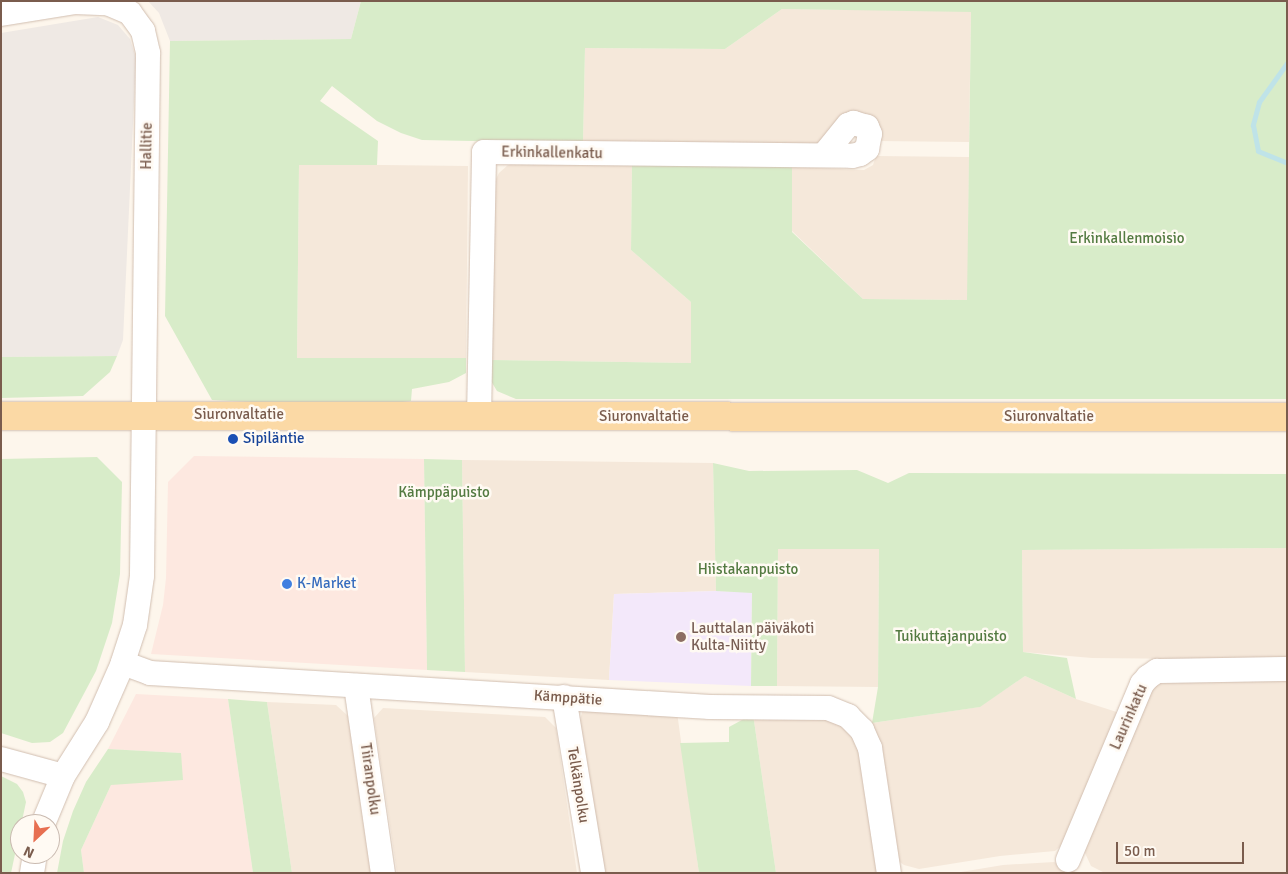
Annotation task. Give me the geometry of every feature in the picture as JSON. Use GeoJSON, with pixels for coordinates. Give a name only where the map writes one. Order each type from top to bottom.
{"type":"FeatureCollection","features":[{"type":"Feature","properties":{"kind":"main road","name":"Siuronvaltatie"},"geometry":{"type":"LineString","coordinates":[[1,416],[1287,417]]}},
{"type":"Feature","properties":{"kind":"street","name":"Hallitie"},"geometry":{"type":"LineString","coordinates":[[1,14],[74,2],[107,3],[130,13],[143,31],[148,53],[144,415]]}},
{"type":"Feature","properties":{"kind":"street","name":"Erkinkallenkatu"},"geometry":{"type":"LineString","coordinates":[[478,417],[484,152],[824,156]]}},
{"type":"Feature","properties":{"kind":"street"},"geometry":{"type":"LineString","coordinates":[[47,814],[63,776],[97,722],[123,663],[135,626],[142,576],[144,415]]}},
{"type":"Feature","properties":{"kind":"street","name":"Kämppätie"},"geometry":{"type":"LineString","coordinates":[[123,663],[150,673],[710,707],[828,708],[848,716],[862,730],[870,748],[889,873]]}},
{"type":"Feature","properties":{"kind":"street","name":"Laurinkatu"},"geometry":{"type":"LineString","coordinates":[[1068,860],[1142,684],[1148,676],[1157,671],[1287,669]]}},
{"type":"Feature","properties":{"kind":"street","name":"Tiiranpolku"},"geometry":{"type":"LineString","coordinates":[[356,686],[383,873]]}},
{"type":"Feature","properties":{"kind":"street","name":"Telkänpolku"},"geometry":{"type":"LineString","coordinates":[[564,697],[593,873]]}},
{"type":"Feature","properties":{"kind":"street"},"geometry":{"type":"LineString","coordinates":[[1,759],[63,776]]}},
{"type":"Feature","properties":{"kind":"shaded area"},"geometry":{"type":"Polygon","coordinates":[[[148,1],[361,1],[351,39],[170,41],[159,13],[148,1]]]}},
{"type":"Feature","properties":{"kind":"shaded area"},"geometry":{"type":"Polygon","coordinates":[[[782,9],[971,11],[969,142],[877,141],[871,122],[816,146],[583,143],[585,48],[725,49],[782,9]]]}},
{"type":"Feature","properties":{"kind":"shaded area"},"geometry":{"type":"Polygon","coordinates":[[[98,17],[118,25],[130,39],[136,58],[123,340],[117,356],[1,357],[1,33],[98,17]]]}},
{"type":"Feature","properties":{"kind":"shaded area"},"geometry":{"type":"Polygon","coordinates":[[[876,156],[969,157],[968,300],[863,299],[792,231],[792,167],[864,170],[873,165],[876,156]]]}},
{"type":"Feature","properties":{"kind":"shaded area"},"geometry":{"type":"Polygon","coordinates":[[[520,161],[632,164],[631,250],[691,302],[691,363],[491,360],[493,185],[499,173],[508,165],[520,161]]]}},
{"type":"Feature","properties":{"kind":"shaded area"},"geometry":{"type":"Polygon","coordinates":[[[299,164],[468,166],[466,358],[297,358],[299,164]]]}},
{"type":"Feature","properties":{"kind":"shaded area"},"geometry":{"type":"Polygon","coordinates":[[[194,456],[424,459],[427,670],[151,654],[163,605],[166,578],[168,482],[194,456]]]}},
{"type":"Feature","properties":{"kind":"shaded area"},"geometry":{"type":"Polygon","coordinates":[[[462,460],[713,463],[716,591],[614,594],[609,680],[465,672],[462,460]]]}},
{"type":"Feature","properties":{"kind":"shaded area"},"geometry":{"type":"Polygon","coordinates":[[[1287,548],[1287,660],[1092,658],[1023,652],[1022,550],[1287,548]]]}},
{"type":"Feature","properties":{"kind":"shaded area"},"geometry":{"type":"Polygon","coordinates":[[[778,549],[879,549],[878,687],[777,686],[778,549]]]}},
{"type":"Feature","properties":{"kind":"shaded area","name":"Lauttalan päiväkoti Kulta-Niitty"},"geometry":{"type":"Polygon","coordinates":[[[716,591],[752,592],[751,686],[609,680],[614,594],[716,591]]]}},
{"type":"Feature","properties":{"kind":"shaded area"},"geometry":{"type":"Polygon","coordinates":[[[1287,675],[1287,873],[1105,873],[1091,866],[1082,840],[1151,692],[1157,685],[1165,680],[1287,675]]]}},
{"type":"Feature","properties":{"kind":"shaded area"},"geometry":{"type":"Polygon","coordinates":[[[1025,676],[1076,699],[1123,714],[1064,843],[1055,851],[1000,856],[919,869],[904,865],[897,860],[887,793],[872,723],[979,707],[1025,676]]]}},
{"type":"Feature","properties":{"kind":"shaded area"},"geometry":{"type":"Polygon","coordinates":[[[136,694],[228,699],[253,873],[84,873],[81,850],[111,785],[181,753],[108,749],[136,694]]]}},
{"type":"Feature","properties":{"kind":"shaded area"},"geometry":{"type":"Polygon","coordinates":[[[267,702],[336,705],[348,716],[371,873],[292,873],[267,702]]]}},
{"type":"Feature","properties":{"kind":"shaded area"},"geometry":{"type":"Polygon","coordinates":[[[383,708],[545,717],[556,728],[577,873],[397,873],[374,718],[383,708]]]}},
{"type":"Feature","properties":{"kind":"shaded area"},"geometry":{"type":"Polygon","coordinates":[[[583,709],[677,712],[699,873],[599,873],[578,727],[583,709]]]}},
{"type":"Feature","properties":{"kind":"shaded area"},"geometry":{"type":"Polygon","coordinates":[[[753,714],[831,716],[856,732],[883,873],[776,873],[753,714]]]}},
{"type":"Feature","properties":{"kind":"shaded area"},"geometry":{"type":"Polygon","coordinates":[[[1054,862],[1078,873],[955,873],[1003,865],[1054,862]]]}},
{"type":"Feature","properties":{"kind":"green space","name":"Erkinkallenmoisio"},"geometry":{"type":"Polygon","coordinates":[[[361,1],[1287,1],[1287,399],[516,399],[497,391],[491,381],[491,360],[691,363],[691,302],[631,250],[632,164],[792,167],[792,232],[863,299],[967,300],[971,12],[782,9],[725,49],[585,48],[583,143],[422,140],[401,133],[377,121],[332,86],[320,101],[378,141],[377,165],[299,165],[297,358],[466,358],[466,373],[449,382],[412,389],[411,401],[403,402],[272,403],[212,400],[165,316],[170,41],[351,39],[361,1]]]}},
{"type":"Feature","properties":{"kind":"green space"},"geometry":{"type":"Polygon","coordinates":[[[117,356],[110,372],[83,396],[1,398],[1,357],[117,356]]]}},
{"type":"Feature","properties":{"kind":"green space"},"geometry":{"type":"Polygon","coordinates":[[[97,457],[122,482],[120,574],[112,623],[96,671],[63,733],[50,742],[32,743],[1,733],[1,459],[97,457]]]}},
{"type":"Feature","properties":{"kind":"green space","name":"Kämppäpuisto"},"geometry":{"type":"Polygon","coordinates":[[[424,459],[462,460],[465,672],[427,670],[424,459]]]}},
{"type":"Feature","properties":{"kind":"green space"},"geometry":{"type":"Polygon","coordinates":[[[713,463],[749,471],[857,470],[888,483],[909,473],[1287,474],[1287,548],[1022,550],[1023,652],[1067,658],[1076,699],[1025,676],[980,707],[872,723],[878,687],[879,549],[778,549],[777,686],[751,686],[752,593],[716,591],[713,463]]]}},
{"type":"Feature","properties":{"kind":"green space"},"geometry":{"type":"Polygon","coordinates":[[[228,699],[267,702],[292,873],[253,873],[228,699]]]}},
{"type":"Feature","properties":{"kind":"green space"},"geometry":{"type":"Polygon","coordinates":[[[753,714],[776,873],[699,873],[680,743],[729,742],[729,727],[753,714]]]}},
{"type":"Feature","properties":{"kind":"green space"},"geometry":{"type":"Polygon","coordinates":[[[108,749],[181,753],[183,780],[111,785],[81,850],[84,873],[57,873],[63,841],[73,811],[86,782],[108,749]]]}},
{"type":"Feature","properties":{"kind":"green space"},"geometry":{"type":"Polygon","coordinates":[[[1,776],[17,784],[23,792],[26,802],[23,814],[10,814],[10,864],[13,864],[11,873],[1,873],[1,776]]]}},
{"type":"Feature","properties":{"kind":"waterway"},"geometry":{"type":"LineString","coordinates":[[1287,63],[1259,102],[1253,125],[1258,151],[1287,163]]}},
{"type":"Feature","properties":{"kind":"place","name":"Sipiläntie"},"geometry":{"type":"Point","coordinates":[233,439]}},
{"type":"Feature","properties":{"kind":"place","name":"K-Market"},"geometry":{"type":"Point","coordinates":[287,584]}},
{"type":"Feature","properties":{"kind":"place","name":"Lauttalan päiväkoti Kulta-Niitty"},"geometry":{"type":"Point","coordinates":[681,637]}},
{"type":"Feature","properties":{"kind":"park label","name":"Hiistakanpuisto"},"geometry":{"type":"Point","coordinates":[748,570]}},
{"type":"Feature","properties":{"kind":"park label","name":"Tuikuttajanpuisto"},"geometry":{"type":"Point","coordinates":[951,637]}}]}
